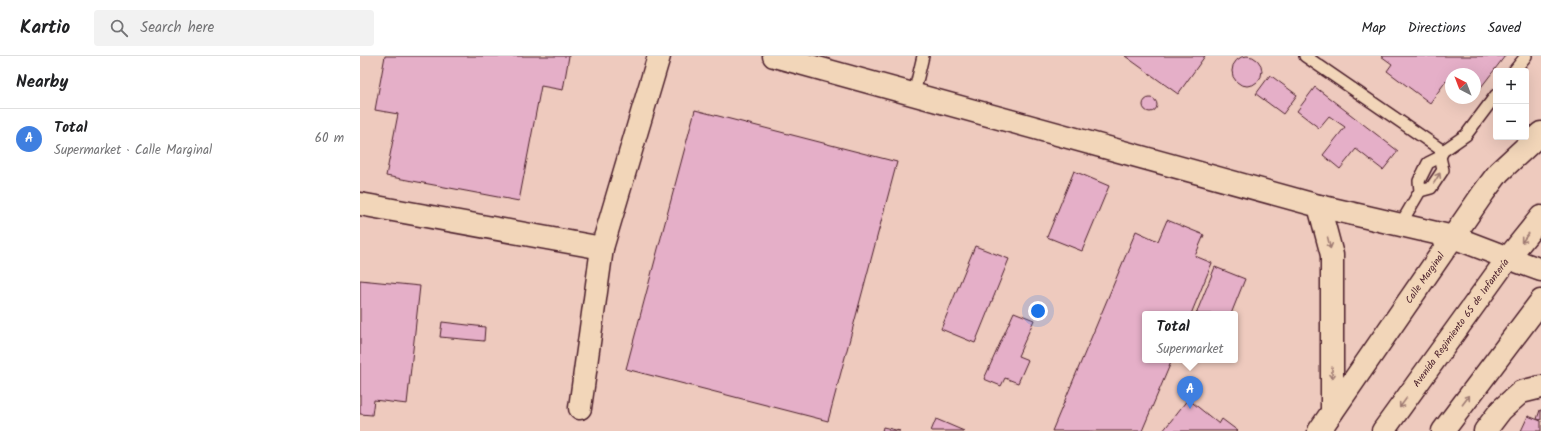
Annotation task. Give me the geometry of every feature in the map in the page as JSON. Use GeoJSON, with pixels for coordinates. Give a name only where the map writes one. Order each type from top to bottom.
{"type":"FeatureCollection","features":[{"type":"Feature","properties":{"kind":"street"},"geometry":{"type":"LineString","coordinates":[[580,408],[602,248],[659,56]]}},
{"type":"Feature","properties":{"kind":"street"},"geometry":{"type":"LineString","coordinates":[[774,56],[1319,206],[1453,237],[1541,270]]}},
{"type":"Feature","properties":{"kind":"street","name":"Calle Marginal"},"geometry":{"type":"LineString","coordinates":[[1319,431],[1484,192],[1499,172],[1541,134]]}},
{"type":"Feature","properties":{"kind":"street"},"geometry":{"type":"LineString","coordinates":[[360,204],[602,248]]}},
{"type":"Feature","properties":{"kind":"street"},"geometry":{"type":"LineString","coordinates":[[1319,206],[1332,255],[1332,412]]}},
{"type":"Feature","properties":{"kind":"street","name":"Avenida Regimiento 65 de Infantería"},"geometry":{"type":"LineString","coordinates":[[1383,431],[1508,258],[1541,217]]}},
{"type":"Feature","properties":{"kind":"street"},"geometry":{"type":"LineString","coordinates":[[1443,431],[1541,301]]}},
{"type":"Feature","properties":{"kind":"street"},"geometry":{"type":"LineString","coordinates":[[1485,431],[1501,410],[1521,392],[1541,387]]}},
{"type":"Feature","properties":{"kind":"lane"},"geometry":{"type":"LineString","coordinates":[[914,94],[923,56]]}},
{"type":"Feature","properties":{"kind":"lane"},"geometry":{"type":"LineString","coordinates":[[1305,56],[1442,154]]}},
{"type":"Feature","properties":{"kind":"lane"},"geometry":{"type":"LineString","coordinates":[[1516,68],[1526,56]]}},
{"type":"Feature","properties":{"kind":"lane"},"geometry":{"type":"LineString","coordinates":[[1400,225],[1420,191],[1418,181],[1428,163],[1466,135],[1493,99]]}},
{"type":"Feature","properties":{"kind":"lane"},"geometry":{"type":"LineString","coordinates":[[1420,191],[1432,188],[1442,170],[1442,154]]}},
{"type":"Feature","properties":{"kind":"building"},"geometry":{"type":"Polygon","coordinates":[[[385,56],[569,56],[563,90],[541,86],[519,201],[386,176],[398,114],[375,110],[385,56]]]}},
{"type":"Feature","properties":{"kind":"building"},"geometry":{"type":"Polygon","coordinates":[[[1125,56],[1205,56],[1178,94],[1125,56]]]}},
{"type":"Feature","properties":{"kind":"building"},"geometry":{"type":"Polygon","coordinates":[[[1247,56],[1258,60],[1262,71],[1258,82],[1247,86],[1236,82],[1232,71],[1236,60],[1247,56]]]}},
{"type":"Feature","properties":{"kind":"building"},"geometry":{"type":"Polygon","coordinates":[[[1381,56],[1505,56],[1496,68],[1493,68],[1493,72],[1481,87],[1481,68],[1445,68],[1445,82],[1430,103],[1387,71],[1392,64],[1381,56]]]}},
{"type":"Feature","properties":{"kind":"building"},"geometry":{"type":"Polygon","coordinates":[[[1270,75],[1297,95],[1283,114],[1256,94],[1270,75]]]}},
{"type":"Feature","properties":{"kind":"building"},"geometry":{"type":"Polygon","coordinates":[[[1315,87],[1398,151],[1383,170],[1356,149],[1340,169],[1323,155],[1345,127],[1329,116],[1319,128],[1297,111],[1315,87]]]}},
{"type":"Feature","properties":{"kind":"building"},"geometry":{"type":"Polygon","coordinates":[[[1147,98],[1153,98],[1157,102],[1157,108],[1153,112],[1147,112],[1143,108],[1143,102],[1147,98]]]}},
{"type":"Feature","properties":{"kind":"building"},"geometry":{"type":"Polygon","coordinates":[[[695,110],[897,162],[828,421],[626,369],[695,110]]]}},
{"type":"Feature","properties":{"kind":"building"},"geometry":{"type":"Polygon","coordinates":[[[1074,171],[1109,186],[1082,251],[1047,237],[1074,171]]]}},
{"type":"Feature","properties":{"kind":"building"},"geometry":{"type":"Polygon","coordinates":[[[1167,220],[1204,235],[1195,256],[1212,263],[1192,311],[1142,311],[1142,363],[1171,363],[1142,431],[1052,431],[1136,231],[1158,241],[1167,220]]]}},
{"type":"Feature","properties":{"kind":"building"},"geometry":{"type":"Polygon","coordinates":[[[975,246],[1009,259],[975,343],[941,329],[975,246]]]}},
{"type":"Feature","properties":{"kind":"building"},"geometry":{"type":"Polygon","coordinates":[[[1215,267],[1245,279],[1232,311],[1197,311],[1215,267]]]}},
{"type":"Feature","properties":{"kind":"building"},"geometry":{"type":"Polygon","coordinates":[[[360,280],[420,286],[407,404],[374,400],[372,415],[360,414],[360,280]]]}},
{"type":"Feature","properties":{"kind":"building"},"geometry":{"type":"Polygon","coordinates":[[[1014,312],[1034,320],[1018,356],[1028,360],[1018,383],[1005,378],[1001,386],[984,379],[1014,312]]]}},
{"type":"Feature","properties":{"kind":"building"},"geometry":{"type":"Polygon","coordinates":[[[442,322],[485,327],[484,341],[440,337],[442,322]]]}},
{"type":"Feature","properties":{"kind":"building"},"geometry":{"type":"Polygon","coordinates":[[[1188,399],[1219,424],[1222,419],[1238,431],[1163,431],[1188,399]]]}},
{"type":"Feature","properties":{"kind":"building"},"geometry":{"type":"Polygon","coordinates":[[[1541,410],[1541,420],[1537,419],[1541,410]]]}},
{"type":"Feature","properties":{"kind":"building"},"geometry":{"type":"Polygon","coordinates":[[[1528,416],[1541,421],[1541,431],[1521,431],[1528,416]]]}},
{"type":"Feature","properties":{"kind":"building"},"geometry":{"type":"Polygon","coordinates":[[[936,419],[964,431],[931,431],[936,419]]]}},
{"type":"Feature","properties":{"kind":"building"},"geometry":{"type":"Polygon","coordinates":[[[883,427],[900,431],[882,431],[883,427]]]}},
{"type":"Feature","properties":{"kind":"place","name":"Total"},"geometry":{"type":"Point","coordinates":[1190,409]}}]}
